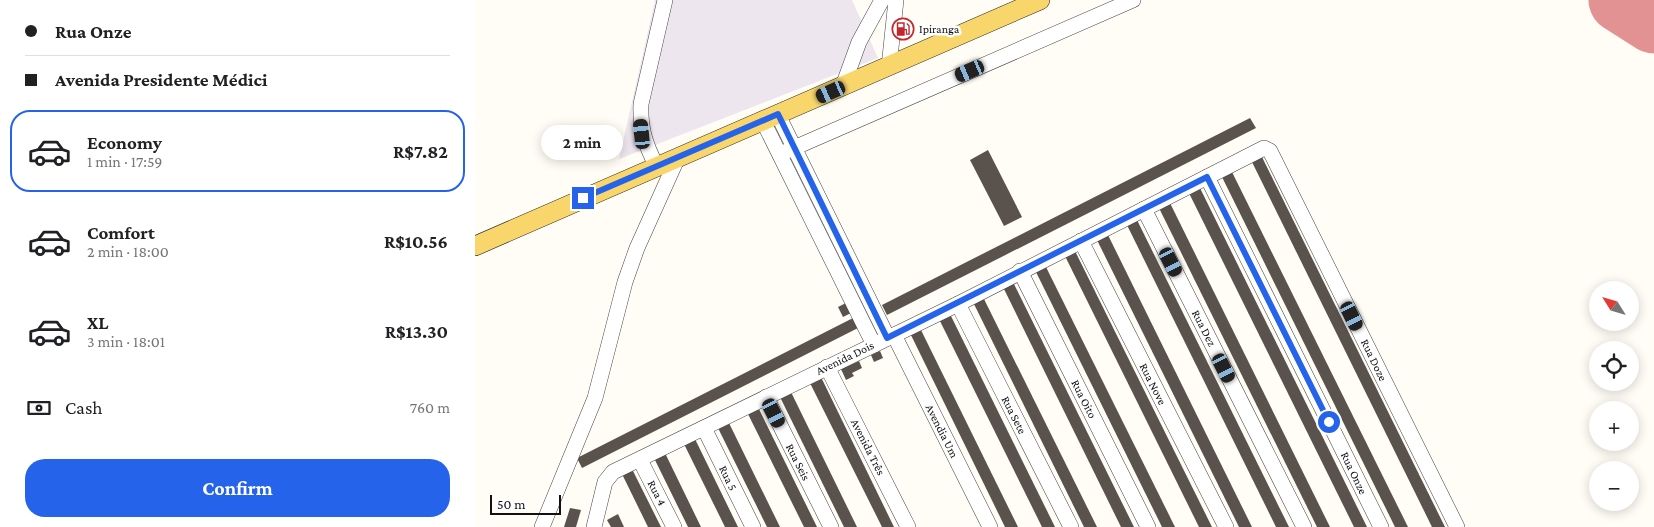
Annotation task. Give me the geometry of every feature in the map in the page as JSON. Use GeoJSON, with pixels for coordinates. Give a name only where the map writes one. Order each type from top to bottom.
{"type":"FeatureCollection","features":[{"type":"Feature","properties":{"kind":"main road"},"geometry":{"type":"LineString","coordinates":[[475,246],[655,165],[889,67],[1032,2]]}},
{"type":"Feature","properties":{"kind":"street"},"geometry":{"type":"LineString","coordinates":[[655,165],[642,134],[641,104],[665,0]]}},
{"type":"Feature","properties":{"kind":"street"},"geometry":{"type":"LineString","coordinates":[[843,86],[859,42],[881,0]]}},
{"type":"Feature","properties":{"kind":"street"},"geometry":{"type":"LineString","coordinates":[[889,67],[896,0]]}},
{"type":"Feature","properties":{"kind":"street"},"geometry":{"type":"LineString","coordinates":[[780,154],[1133,0]]}},
{"type":"Feature","properties":{"kind":"street"},"geometry":{"type":"LineString","coordinates":[[771,118],[795,148],[885,339]]}},
{"type":"Feature","properties":{"kind":"street"},"geometry":{"type":"LineString","coordinates":[[771,118],[780,154],[885,339]]}},
{"type":"Feature","properties":{"kind":"street","name":"Rua Doze"},"geometry":{"type":"LineString","coordinates":[[1258,150],[1266,148],[1273,157],[1457,527]]}},
{"type":"Feature","properties":{"kind":"street","name":"Avenida Dois"},"geometry":{"type":"LineString","coordinates":[[595,526],[606,478],[610,474],[958,304],[1258,150]]}},
{"type":"Feature","properties":{"kind":"street"},"geometry":{"type":"LineString","coordinates":[[542,527],[595,398],[625,282],[637,248],[678,156]]}},
{"type":"Feature","properties":{"kind":"street","name":"Rua Onze"},"geometry":{"type":"LineString","coordinates":[[1207,177],[1381,527]]}},
{"type":"Feature","properties":{"kind":"street","name":"Rua Dez"},"geometry":{"type":"LineString","coordinates":[[1144,209],[1304,527]]}},
{"type":"Feature","properties":{"kind":"street","name":"Rua Nove"},"geometry":{"type":"LineString","coordinates":[[1081,240],[1226,527]]}},
{"type":"Feature","properties":{"kind":"street","name":"Rua Oito"},"geometry":{"type":"LineString","coordinates":[[1020,271],[1149,527]]}},
{"type":"Feature","properties":{"kind":"street","name":"Rua Sete"},"geometry":{"type":"LineString","coordinates":[[958,304],[1071,527]]}},
{"type":"Feature","properties":{"kind":"street","name":"Avendia Um"},"geometry":{"type":"LineString","coordinates":[[885,339],[990,527]]}},
{"type":"Feature","properties":{"kind":"street","name":"Avenida Três"},"geometry":{"type":"LineString","coordinates":[[827,367],[908,527]]}},
{"type":"Feature","properties":{"kind":"street","name":"Rua Seis"},"geometry":{"type":"LineString","coordinates":[[766,397],[831,527]]}},
{"type":"Feature","properties":{"kind":"street","name":"Rua 5"},"geometry":{"type":"LineString","coordinates":[[704,428],[753,527]]}},
{"type":"Feature","properties":{"kind":"street","name":"Rua 4"},"geometry":{"type":"LineString","coordinates":[[640,460],[674,527]]}},
{"type":"Feature","properties":{"kind":"shaded area"},"geometry":{"type":"Polygon","coordinates":[[[655,0],[852,0],[878,58],[619,159],[655,0]]]}},
{"type":"Feature","properties":{"kind":"building"},"geometry":{"type":"Polygon","coordinates":[[[1250,118],[1256,128],[887,315],[882,305],[1250,118]]]}},
{"type":"Feature","properties":{"kind":"building"},"geometry":{"type":"Polygon","coordinates":[[[988,150],[1022,217],[1004,226],[970,160],[988,150]]]}},
{"type":"Feature","properties":{"kind":"building"},"geometry":{"type":"Polygon","coordinates":[[[1261,155],[1445,527],[1432,527],[1251,160],[1261,155]]]}},
{"type":"Feature","properties":{"kind":"building"},"geometry":{"type":"Polygon","coordinates":[[[1231,170],[1408,527],[1395,527],[1221,175],[1231,170]]]}},
{"type":"Feature","properties":{"kind":"building"},"geometry":{"type":"Polygon","coordinates":[[[1199,186],[1367,527],[1354,527],[1188,191],[1199,186]]]}},
{"type":"Feature","properties":{"kind":"building"},"geometry":{"type":"Polygon","coordinates":[[[1169,201],[1330,527],[1317,527],[1158,206],[1169,201]]]}},
{"type":"Feature","properties":{"kind":"building"},"geometry":{"type":"Polygon","coordinates":[[[1136,218],[1289,527],[1276,527],[1126,223],[1136,218]]]}},
{"type":"Feature","properties":{"kind":"building"},"geometry":{"type":"Polygon","coordinates":[[[1107,233],[1252,527],[1239,527],[1096,238],[1107,233]]]}},
{"type":"Feature","properties":{"kind":"building"},"geometry":{"type":"Polygon","coordinates":[[[1074,249],[1212,527],[1199,527],[1064,254],[1074,249]]]}},
{"type":"Feature","properties":{"kind":"building"},"geometry":{"type":"Polygon","coordinates":[[[1044,263],[1175,527],[1162,527],[1034,268],[1044,263]]]}},
{"type":"Feature","properties":{"kind":"building"},"geometry":{"type":"Polygon","coordinates":[[[1012,280],[1134,527],[1121,527],[1002,285],[1012,280]]]}},
{"type":"Feature","properties":{"kind":"building"},"geometry":{"type":"Polygon","coordinates":[[[982,295],[1097,527],[1084,527],[972,300],[982,295]]]}},
{"type":"Feature","properties":{"kind":"building"},"geometry":{"type":"Polygon","coordinates":[[[848,302],[853,312],[843,317],[838,307],[848,302]]]}},
{"type":"Feature","properties":{"kind":"building"},"geometry":{"type":"Polygon","coordinates":[[[949,312],[1055,527],[1042,527],[938,317],[949,312]]]}},
{"type":"Feature","properties":{"kind":"building"},"geometry":{"type":"Polygon","coordinates":[[[853,318],[858,328],[582,468],[577,458],[853,318]]]}},
{"type":"Feature","properties":{"kind":"building"},"geometry":{"type":"Polygon","coordinates":[[[919,326],[1018,527],[1005,527],[909,331],[919,326]]]}},
{"type":"Feature","properties":{"kind":"building"},"geometry":{"type":"Polygon","coordinates":[[[880,351],[883,358],[874,362],[871,355],[880,351]]]}},
{"type":"Feature","properties":{"kind":"building"},"geometry":{"type":"Polygon","coordinates":[[[859,361],[862,368],[852,373],[854,376],[846,380],[841,369],[859,361]]]}},
{"type":"Feature","properties":{"kind":"building"},"geometry":{"type":"Polygon","coordinates":[[[820,375],[894,527],[882,527],[809,381],[820,375]]]}},
{"type":"Feature","properties":{"kind":"building"},"geometry":{"type":"Polygon","coordinates":[[[790,390],[857,527],[844,527],[779,395],[790,390]]]}},
{"type":"Feature","properties":{"kind":"building"},"geometry":{"type":"Polygon","coordinates":[[[758,407],[817,527],[804,527],[747,412],[758,407]]]}},
{"type":"Feature","properties":{"kind":"building"},"geometry":{"type":"Polygon","coordinates":[[[728,421],[780,527],[767,527],[717,426],[728,421]]]}},
{"type":"Feature","properties":{"kind":"building"},"geometry":{"type":"Polygon","coordinates":[[[695,439],[738,527],[725,527],[684,444],[695,439]]]}},
{"type":"Feature","properties":{"kind":"building"},"geometry":{"type":"Polygon","coordinates":[[[665,453],[701,527],[688,527],[654,458],[665,453]]]}},
{"type":"Feature","properties":{"kind":"building"},"geometry":{"type":"Polygon","coordinates":[[[632,469],[661,527],[648,527],[622,474],[632,469]]]}},
{"type":"Feature","properties":{"kind":"building"},"geometry":{"type":"Polygon","coordinates":[[[570,508],[581,510],[576,527],[564,527],[570,508]]]}},
{"type":"Feature","properties":{"kind":"building"},"geometry":{"type":"Polygon","coordinates":[[[618,514],[624,527],[611,527],[607,520],[618,514]]]}},
{"type":"Feature","properties":{"kind":"runway"},"geometry":{"type":"LineString","coordinates":[[1621,0],[1654,21]]}},
{"type":"Feature","properties":{"kind":"place","name":"Ipiranga"},"geometry":{"type":"Point","coordinates":[903,29]}},
{"type":"Feature","properties":{"kind":"route"},"geometry":{"type":"LineString","coordinates":[[583,198],[655,165],[778,114],[887,338],[958,304],[1207,177],[1329,422]]}}]}
